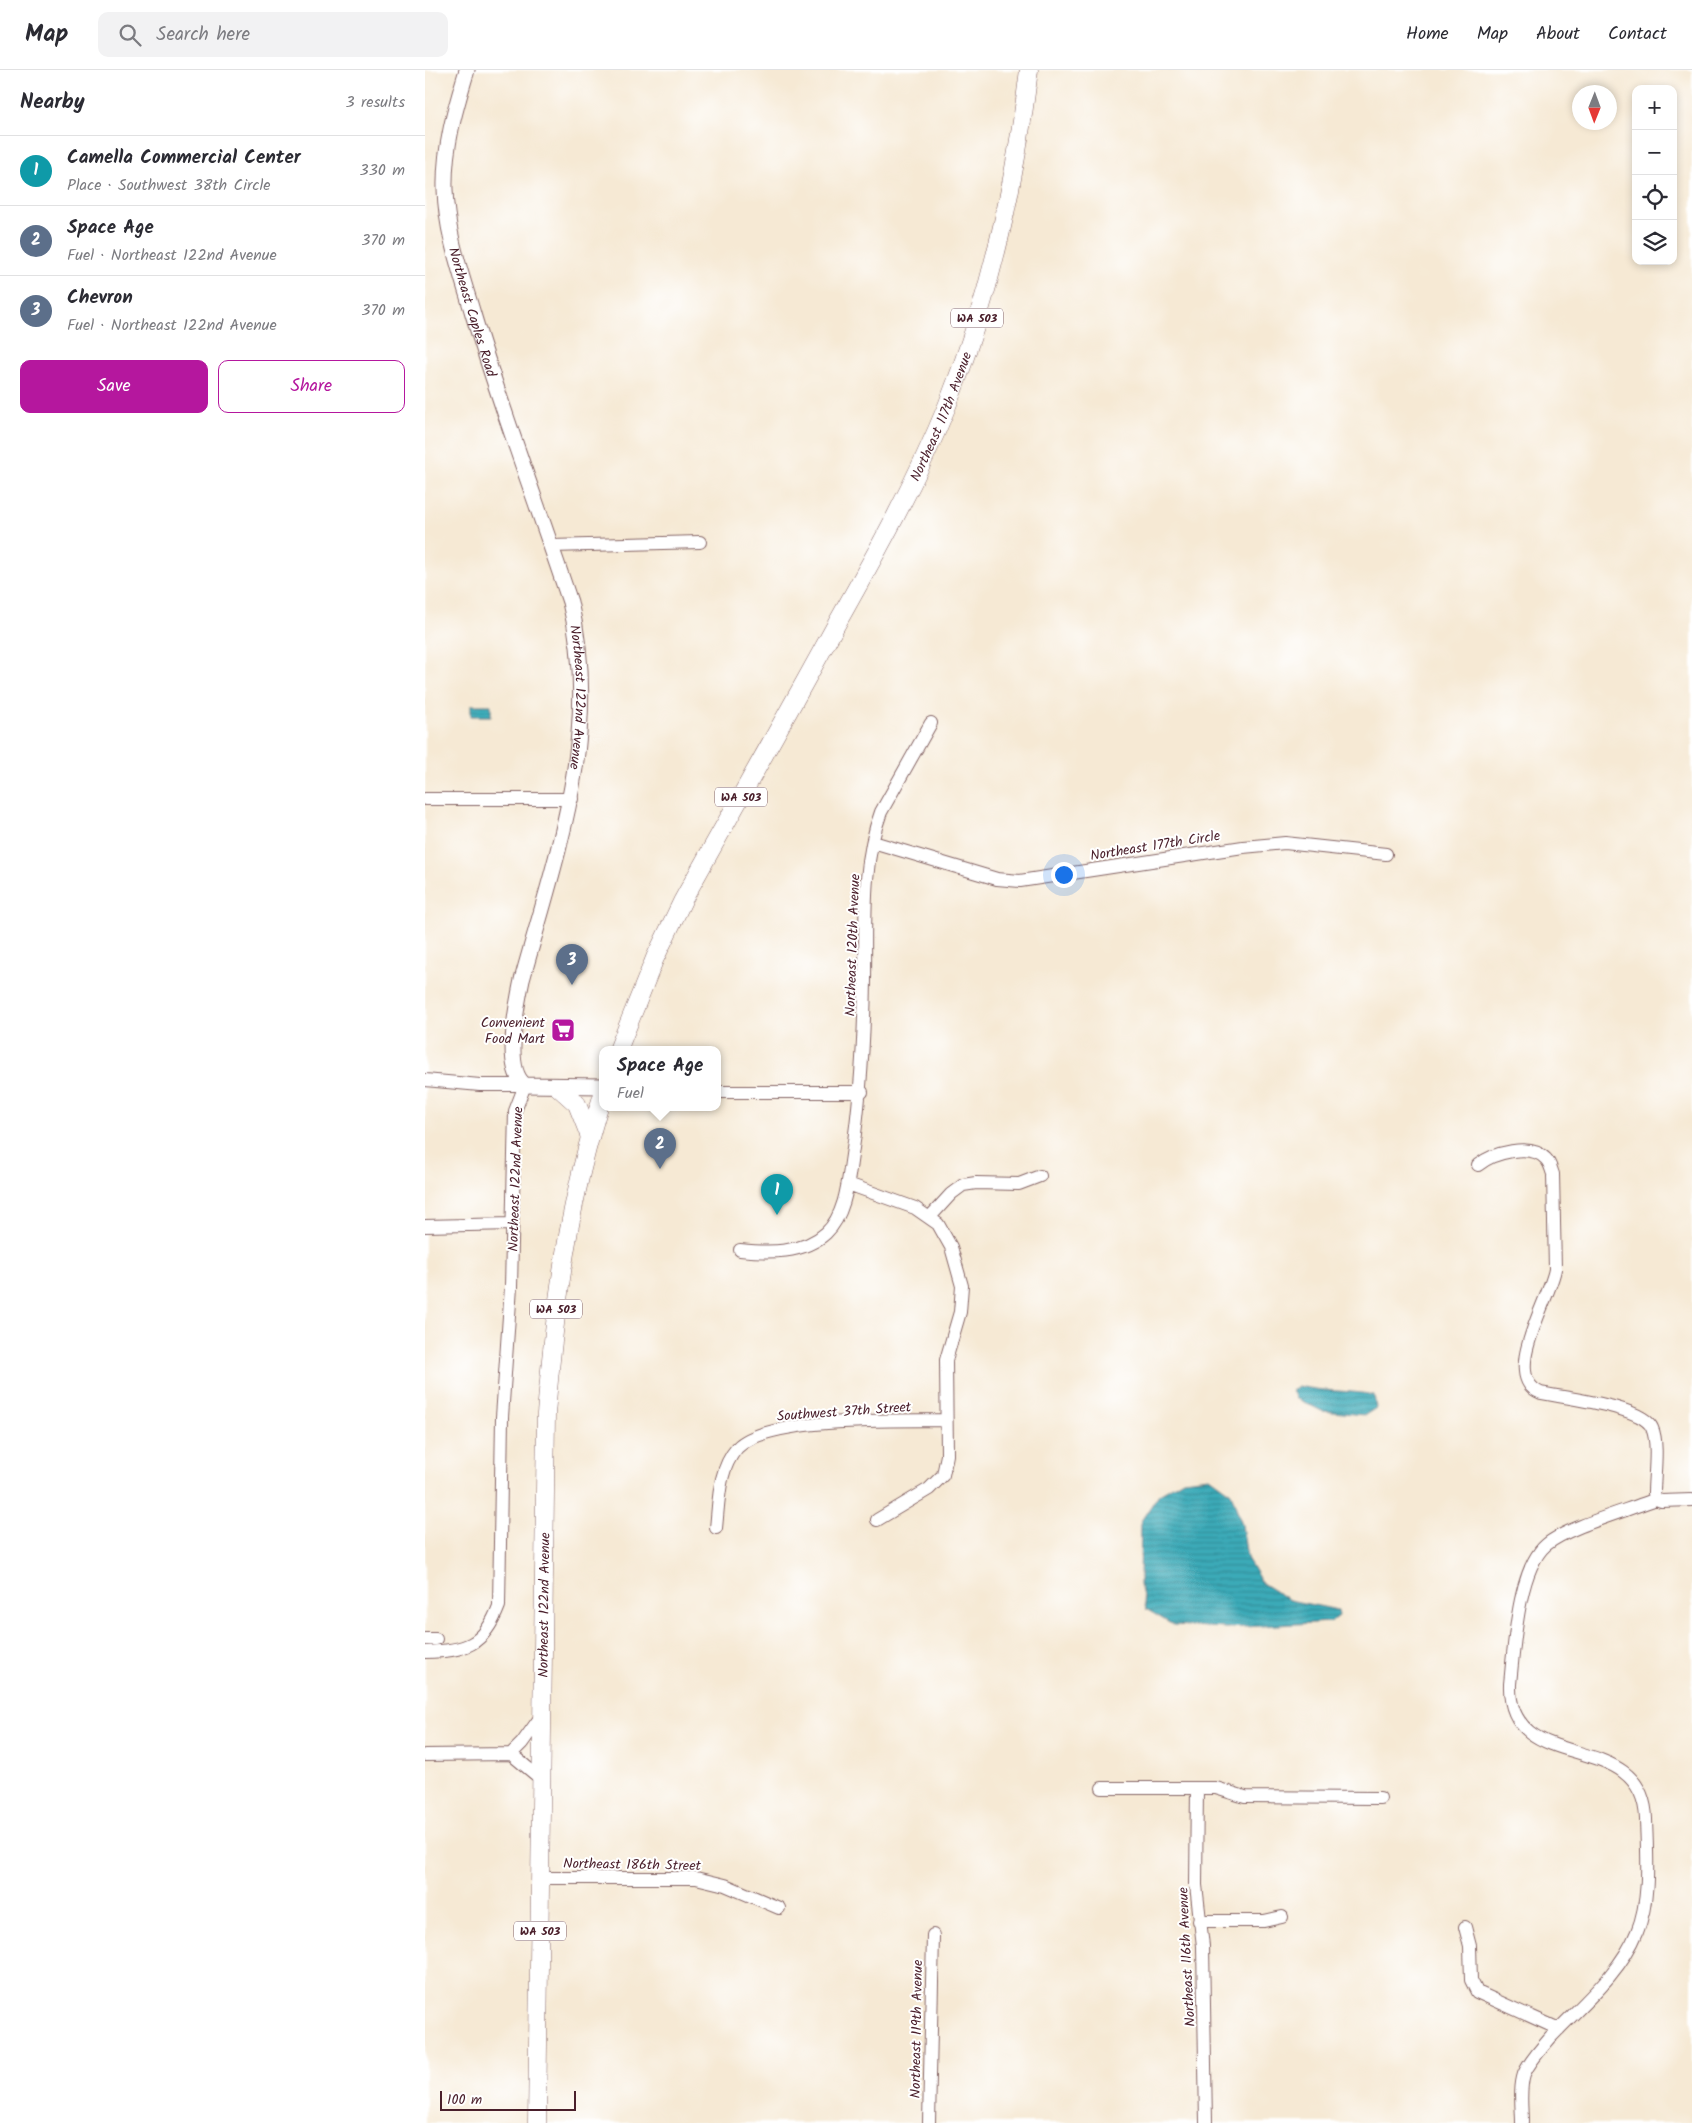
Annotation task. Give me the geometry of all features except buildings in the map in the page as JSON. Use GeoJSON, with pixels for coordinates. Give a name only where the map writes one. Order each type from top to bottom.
{"type":"FeatureCollection","features":[{"type":"Feature","properties":{"kind":"highway","name":"Northeast 117th Avenue"},"geometry":{"type":"LineString","coordinates":[[620,1046],[655,958],[683,900],[878,550],[929,448],[972,337],[1003,227],[1022,126],[1029,70]]}},
{"type":"Feature","properties":{"kind":"highway"},"geometry":{"type":"LineString","coordinates":[[558,1087],[577,1104],[590,1137]]}},
{"type":"Feature","properties":{"kind":"highway","name":"Northeast 122nd Avenue"},"geometry":{"type":"LineString","coordinates":[[537,2123],[546,1414],[551,1345],[566,1238],[599,1107]]}},
{"type":"Feature","properties":{"kind":"main road","name":"Northeast Caples Road"},"geometry":{"type":"LineString","coordinates":[[467,70],[452,121],[449,139],[445,173],[448,219],[479,334],[551,546]]}},
{"type":"Feature","properties":{"kind":"main road","name":"Northeast 122nd Avenue"},"geometry":{"type":"LineString","coordinates":[[525,1085],[518,1078],[514,1067],[517,1004],[572,799],[579,723],[581,669],[579,645],[570,602],[551,546]]}},
{"type":"Feature","properties":{"kind":"main road"},"geometry":{"type":"LineString","coordinates":[[525,1085],[558,1087],[599,1086]]}},
{"type":"Feature","properties":{"kind":"street"},"geometry":{"type":"LineString","coordinates":[[551,546],[700,542]]}},
{"type":"Feature","properties":{"kind":"street","name":"Northeast 120th Avenue"},"geometry":{"type":"LineString","coordinates":[[740,1250],[788,1250],[816,1241],[832,1226],[837,1218],[848,1184],[862,1092],[866,890],[873,842],[881,812],[931,723]]}},
{"type":"Feature","properties":{"kind":"street"},"geometry":{"type":"LineString","coordinates":[[425,800],[572,799]]}},
{"type":"Feature","properties":{"kind":"street","name":"Northeast 177th Circle"},"geometry":{"type":"LineString","coordinates":[[873,842],[997,879],[1020,881],[1243,847],[1285,843],[1387,854]]}},
{"type":"Feature","properties":{"kind":"street"},"geometry":{"type":"LineString","coordinates":[[425,1080],[480,1085],[525,1085]]}},
{"type":"Feature","properties":{"kind":"street","name":"Northeast 122nd Avenue"},"geometry":{"type":"LineString","coordinates":[[425,1652],[453,1651],[476,1641],[487,1632],[499,1606],[502,1417],[511,1286],[515,1111],[525,1085]]}},
{"type":"Feature","properties":{"kind":"street"},"geometry":{"type":"LineString","coordinates":[[721,1092],[862,1092]]}},
{"type":"Feature","properties":{"kind":"street"},"geometry":{"type":"LineString","coordinates":[[1478,1166],[1487,1158],[1508,1152],[1535,1152],[1549,1163],[1553,1174],[1555,1269],[1524,1365],[1525,1377],[1530,1387],[1541,1393],[1627,1410],[1647,1420],[1654,1433],[1654,1493],[1657,1499]]}},
{"type":"Feature","properties":{"kind":"street"},"geometry":{"type":"LineString","coordinates":[[930,1217],[951,1194],[963,1185],[976,1183],[1019,1184],[1040,1176]]}},
{"type":"Feature","properties":{"kind":"street"},"geometry":{"type":"LineString","coordinates":[[848,1184],[915,1208],[930,1217],[947,1235],[962,1286],[960,1312],[946,1360],[947,1455],[943,1475],[929,1489],[877,1520]]}},
{"type":"Feature","properties":{"kind":"street"},"geometry":{"type":"LineString","coordinates":[[425,1226],[512,1224]]}},
{"type":"Feature","properties":{"kind":"street","name":"Southwest 37th Street"},"geometry":{"type":"LineString","coordinates":[[715,1528],[724,1470],[732,1455],[746,1441],[773,1430],[865,1422],[946,1420]]}},
{"type":"Feature","properties":{"kind":"street"},"geometry":{"type":"LineString","coordinates":[[1521,2123],[1524,2074],[1533,2058],[1616,1967],[1638,1930],[1646,1892],[1646,1820],[1641,1793],[1628,1774],[1601,1758],[1563,1749],[1541,1741],[1526,1730],[1517,1717],[1510,1694],[1510,1684],[1527,1575],[1538,1553],[1552,1541],[1657,1499],[1661,1501],[1692,1500]]}},
{"type":"Feature","properties":{"kind":"street"},"geometry":{"type":"LineString","coordinates":[[511,1754],[522,1743],[542,1715]]}},
{"type":"Feature","properties":{"kind":"street"},"geometry":{"type":"LineString","coordinates":[[425,1755],[511,1754],[541,1779]]}},
{"type":"Feature","properties":{"kind":"street"},"geometry":{"type":"LineString","coordinates":[[1102,1788],[1216,1788],[1245,1797],[1380,1798]]}},
{"type":"Feature","properties":{"kind":"street","name":"Northeast 116th Avenue"},"geometry":{"type":"LineString","coordinates":[[1197,1788],[1197,1885],[1203,1955],[1206,2123]]}},
{"type":"Feature","properties":{"kind":"street","name":"Northeast 186th Street"},"geometry":{"type":"LineString","coordinates":[[541,1878],[696,1878],[725,1885],[779,1908]]}},
{"type":"Feature","properties":{"kind":"street"},"geometry":{"type":"LineString","coordinates":[[1199,1921],[1264,1921],[1282,1917]]}},
{"type":"Feature","properties":{"kind":"street"},"geometry":{"type":"LineString","coordinates":[[1465,1926],[1470,1946],[1471,1980],[1477,1992],[1559,2029]]}},
{"type":"Feature","properties":{"kind":"street","name":"Northeast 119th Avenue"},"geometry":{"type":"LineString","coordinates":[[929,2123],[933,1935]]}},
{"type":"Feature","properties":{"kind":"water"},"geometry":{"type":"Polygon","coordinates":[[[471,705],[491,705],[491,716],[471,716],[471,705]]]}},
{"type":"Feature","properties":{"kind":"water"},"geometry":{"type":"Polygon","coordinates":[[[1298,1386],[1374,1395],[1376,1408],[1365,1415],[1322,1411],[1296,1398],[1292,1391],[1298,1386]]]}},
{"type":"Feature","properties":{"kind":"water"},"geometry":{"type":"Polygon","coordinates":[[[1209,1477],[1231,1493],[1242,1525],[1247,1558],[1262,1583],[1289,1600],[1338,1610],[1339,1616],[1331,1622],[1226,1628],[1173,1625],[1146,1609],[1140,1584],[1141,1521],[1159,1494],[1183,1480],[1209,1477]]]}},
{"type":"Feature","properties":{"kind":"place","name":"Chevron"},"geometry":{"type":"Point","coordinates":[572,985]}},
{"type":"Feature","properties":{"kind":"place","name":"Convenient Food Mart"},"geometry":{"type":"Point","coordinates":[563,1030]}},
{"type":"Feature","properties":{"kind":"place","name":"Space Age"},"geometry":{"type":"Point","coordinates":[660,1169]}},
{"type":"Feature","properties":{"kind":"place","name":"Camella Commercial Center"},"geometry":{"type":"Point","coordinates":[777,1215]}}]}
